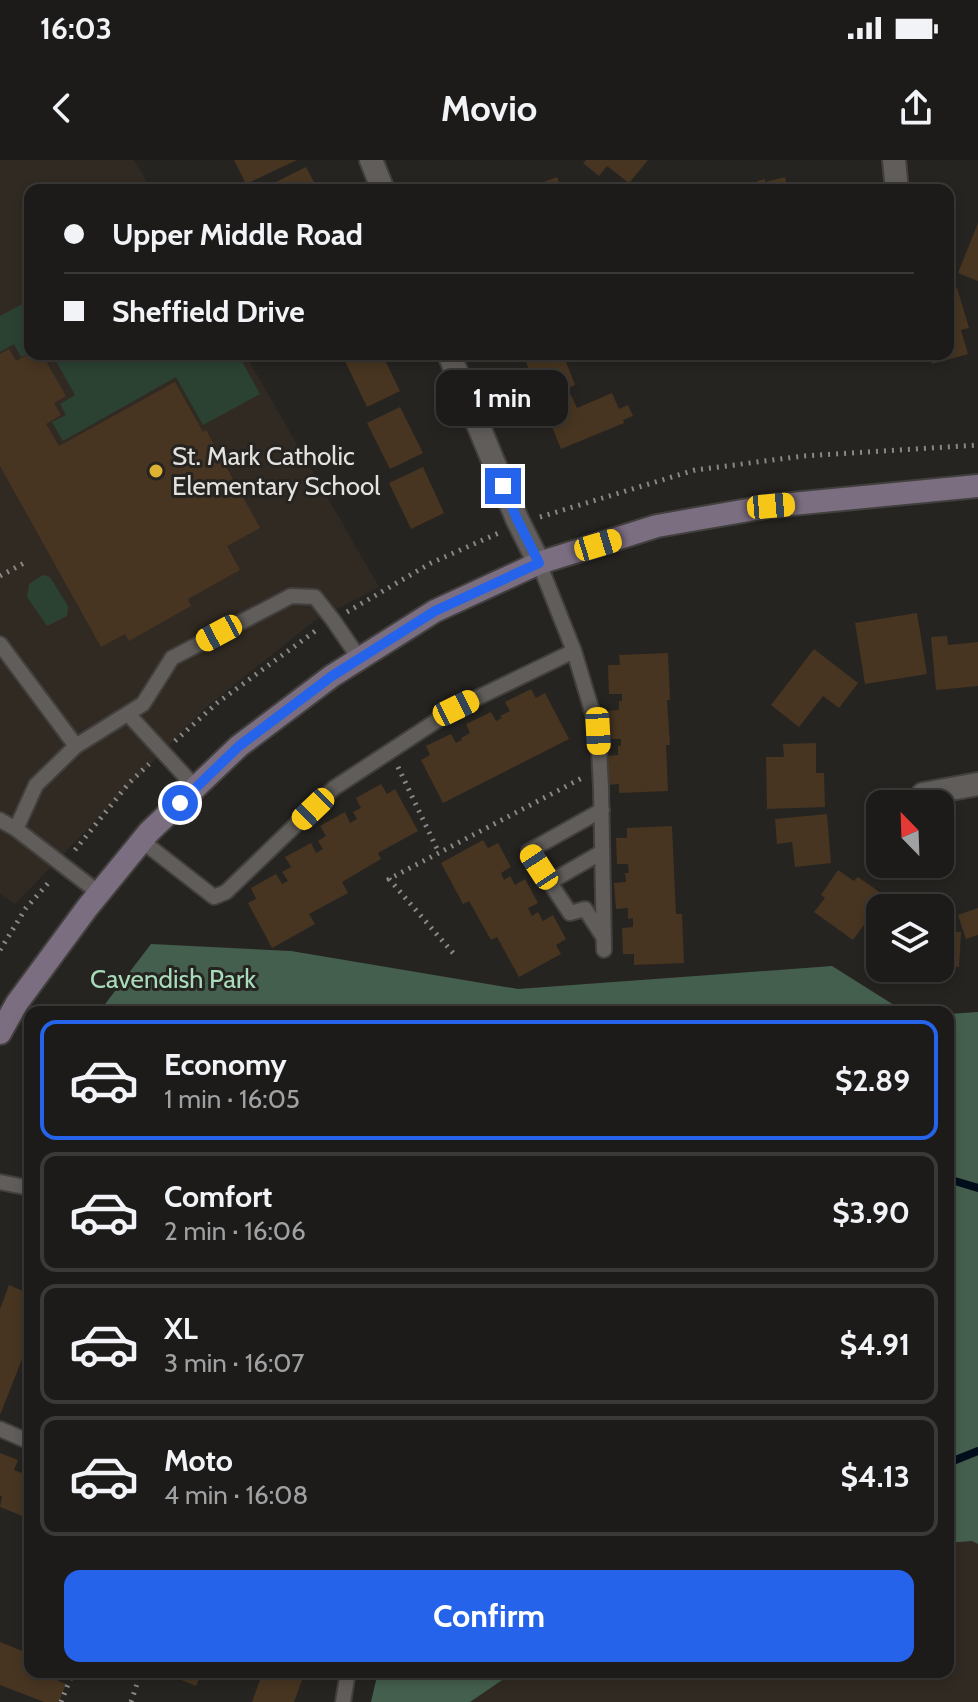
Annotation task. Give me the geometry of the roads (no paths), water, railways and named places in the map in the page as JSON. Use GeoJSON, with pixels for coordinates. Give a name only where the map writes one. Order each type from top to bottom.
{"type":"FeatureCollection","features":[{"type":"Feature","properties":{"kind":"main road"},"geometry":{"type":"LineString","coordinates":[[0,1033],[17,1003],[142,841],[239,746],[332,676],[435,611],[539,563],[657,526],[771,506],[978,486]]}},
{"type":"Feature","properties":{"kind":"street"},"geometry":{"type":"LineString","coordinates":[[372,160],[381,184]]}},
{"type":"Feature","properties":{"kind":"street"},"geometry":{"type":"LineString","coordinates":[[894,160],[896,184]]}},
{"type":"Feature","properties":{"kind":"street"},"geometry":{"type":"LineString","coordinates":[[451,360],[514,512],[539,563]]}},
{"type":"Feature","properties":{"kind":"street"},"geometry":{"type":"LineString","coordinates":[[945,790],[978,784]]}},
{"type":"Feature","properties":{"kind":"lane"},"geometry":{"type":"LineString","coordinates":[[539,563],[574,651],[598,731],[602,810],[604,944],[585,909],[570,913],[529,851],[602,810]]}},
{"type":"Feature","properties":{"kind":"lane"},"geometry":{"type":"LineString","coordinates":[[16,829],[36,785],[76,746],[143,704],[172,658],[291,596],[315,597],[359,658]]}},
{"type":"Feature","properties":{"kind":"lane"},"geometry":{"type":"LineString","coordinates":[[0,644],[76,746]]}},
{"type":"Feature","properties":{"kind":"lane"},"geometry":{"type":"LineString","coordinates":[[142,841],[214,897],[226,892],[334,788],[456,708],[574,651]]}},
{"type":"Feature","properties":{"kind":"lane"},"geometry":{"type":"LineString","coordinates":[[128,714],[196,788]]}},
{"type":"Feature","properties":{"kind":"lane"},"geometry":{"type":"LineString","coordinates":[[0,820],[99,893]]}},
{"type":"Feature","properties":{"kind":"lane"},"geometry":{"type":"LineString","coordinates":[[550,882],[602,852]]}},
{"type":"Feature","properties":{"kind":"lane"},"geometry":{"type":"LineString","coordinates":[[0,1182],[24,1187]]}},
{"type":"Feature","properties":{"kind":"lane"},"geometry":{"type":"LineString","coordinates":[[0,1429],[24,1439]]}},
{"type":"Feature","properties":{"kind":"lane"},"geometry":{"type":"LineString","coordinates":[[343,1702],[347,1678]]}},
{"type":"Feature","properties":{"kind":"waterway"},"geometry":{"type":"LineString","coordinates":[[954,1181],[978,1188]]}},
{"type":"Feature","properties":{"kind":"waterway"},"geometry":{"type":"LineString","coordinates":[[954,1461],[978,1451]]}},
{"type":"Feature","properties":{"kind":"place","name":"St. Mark Catholic Elementary School"},"geometry":{"type":"Point","coordinates":[156,471]}},
{"type":"Feature","properties":{"kind":"park label","name":"Cavendish Park"},"geometry":{"type":"Point","coordinates":[173,979]}}]}
